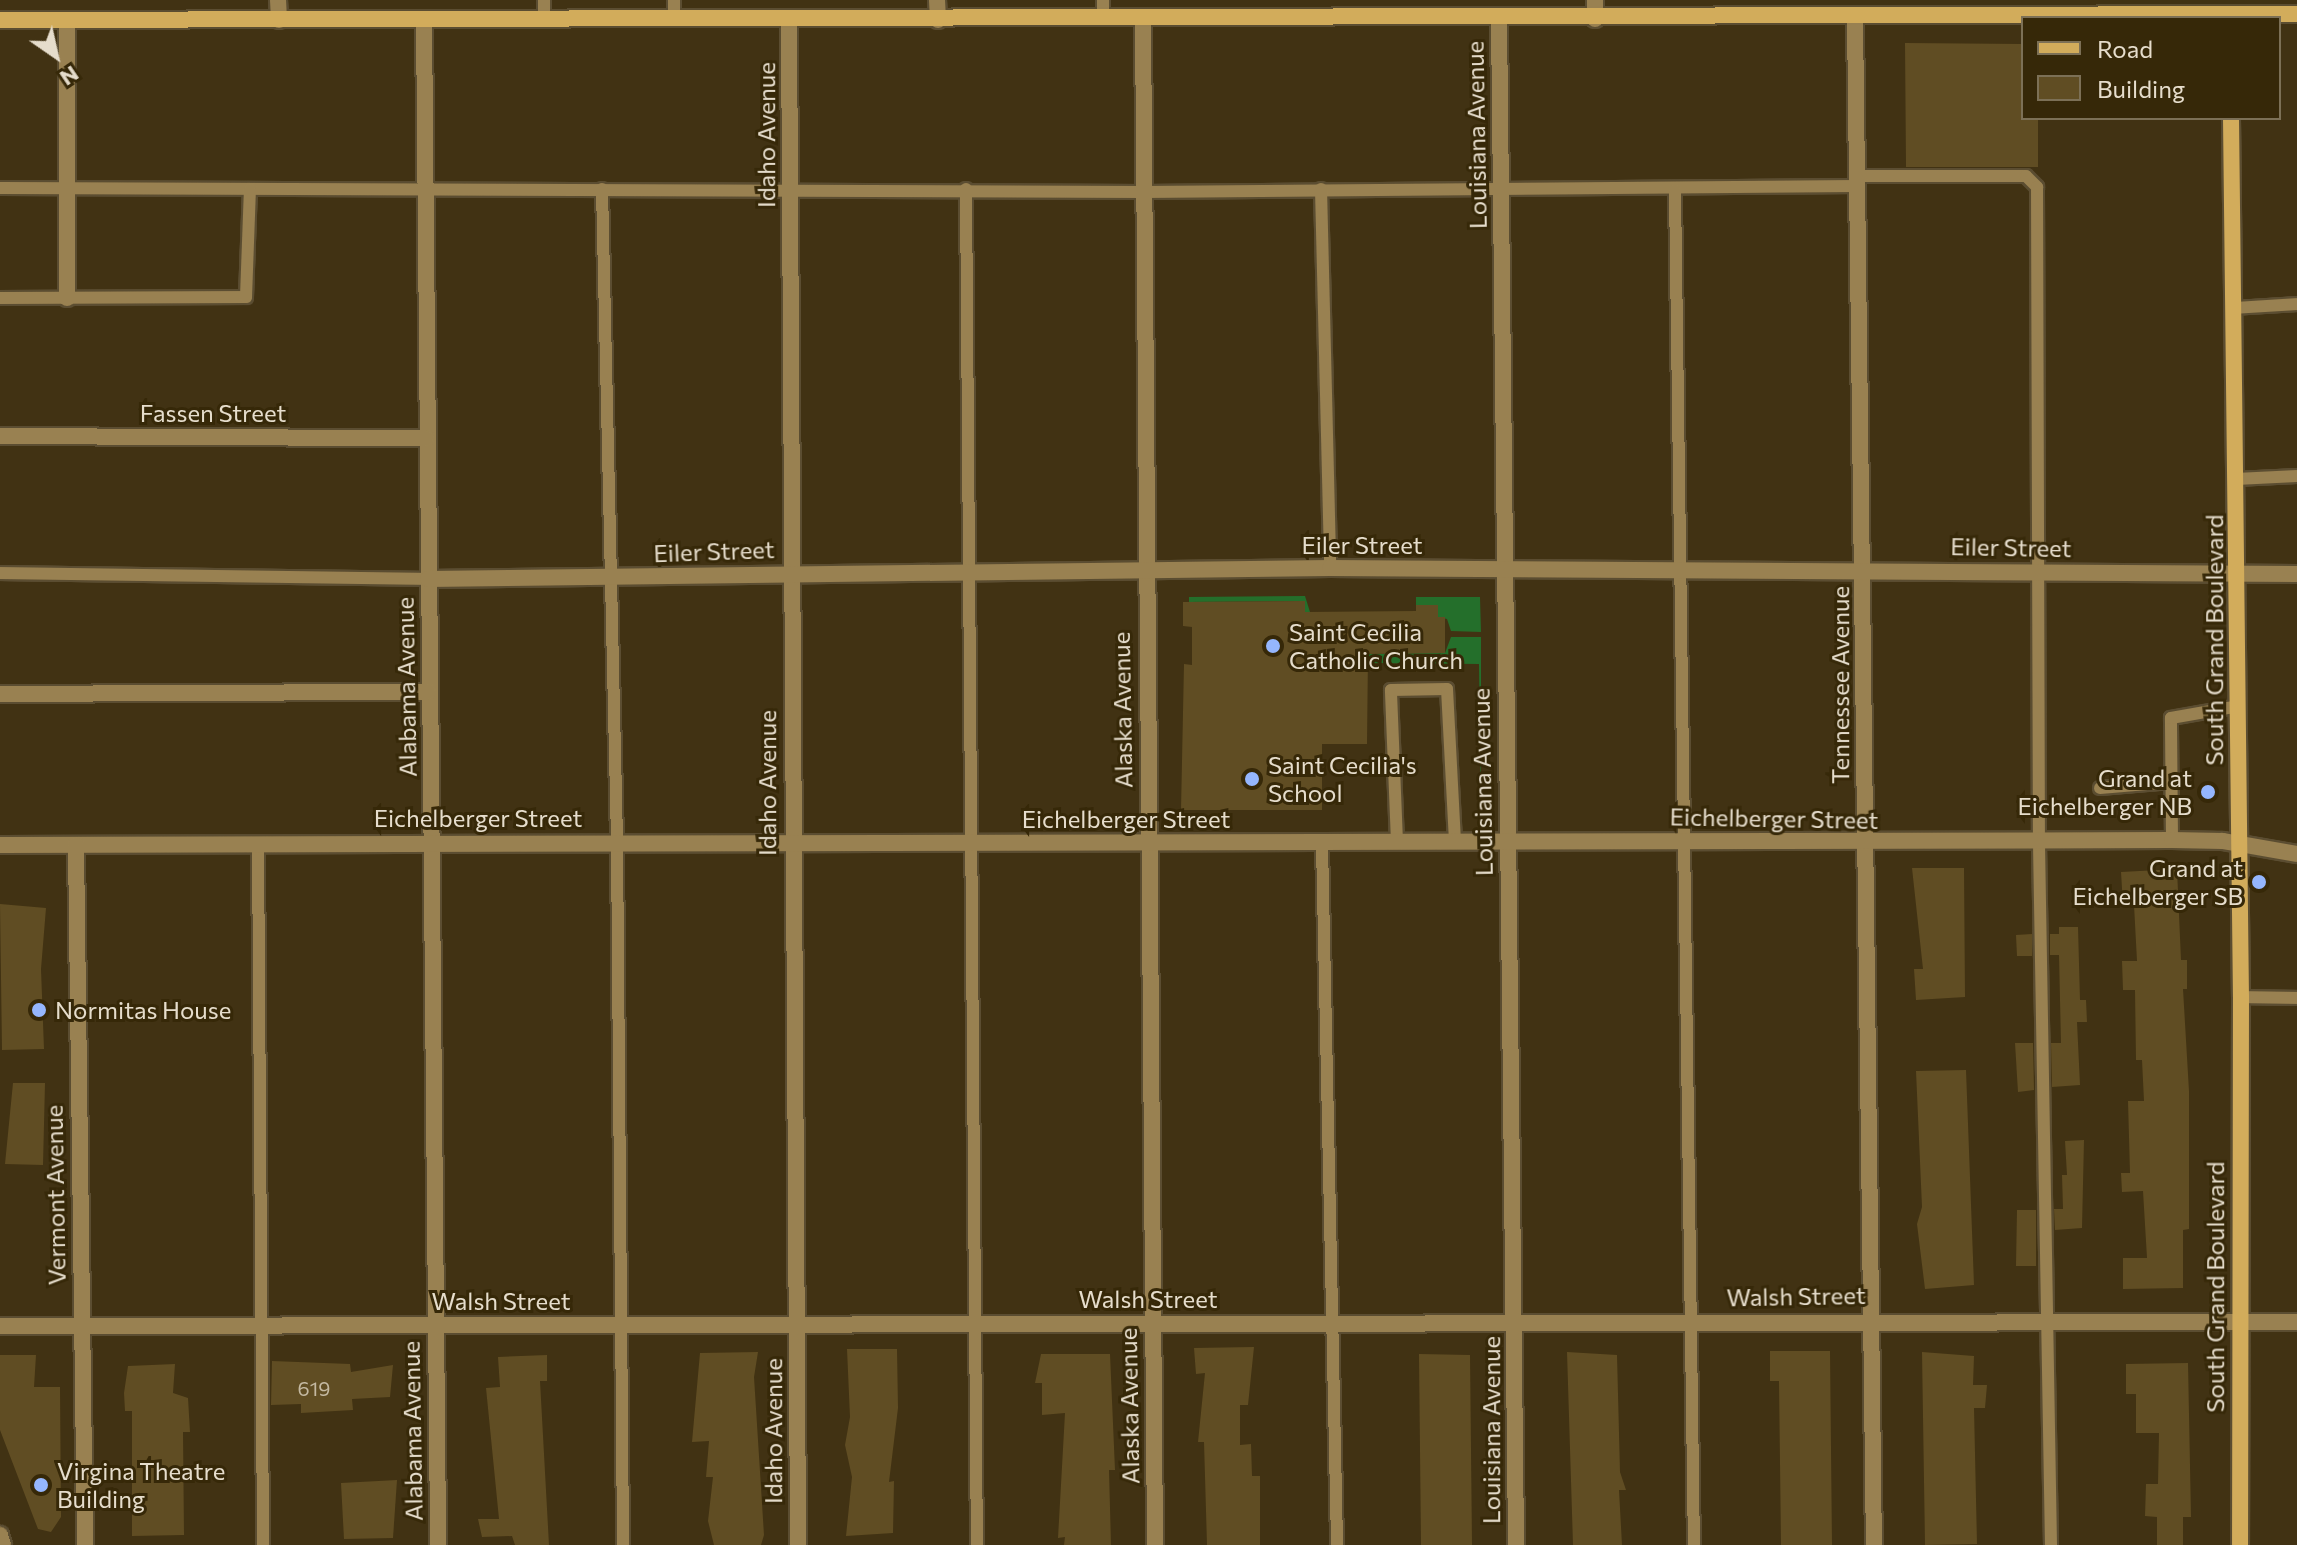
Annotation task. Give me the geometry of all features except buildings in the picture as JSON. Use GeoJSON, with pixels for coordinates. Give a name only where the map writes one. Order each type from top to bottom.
{"type":"FeatureCollection","features":[{"type":"Feature","properties":{"kind":"main road"},"geometry":{"type":"LineString","coordinates":[[0,20],[1855,18],[2231,11],[2297,14]]}},
{"type":"Feature","properties":{"kind":"main road","name":"South Grand Boulevard"},"geometry":{"type":"LineString","coordinates":[[2231,120],[2241,997],[2238,1322],[2240,1545]]}},
{"type":"Feature","properties":{"kind":"street"},"geometry":{"type":"LineString","coordinates":[[278,0],[279,20]]}},
{"type":"Feature","properties":{"kind":"street"},"geometry":{"type":"LineString","coordinates":[[937,0],[938,20]]}},
{"type":"Feature","properties":{"kind":"street"},"geometry":{"type":"LineString","coordinates":[[1595,0],[1595,19]]}},
{"type":"Feature","properties":{"kind":"street","name":"Tennessee Avenue"},"geometry":{"type":"LineString","coordinates":[[1855,18],[1874,1545]]}},
{"type":"Feature","properties":{"kind":"street","name":"Alaska Avenue"},"geometry":{"type":"LineString","coordinates":[[1143,19],[1144,572],[1155,1545]]}},
{"type":"Feature","properties":{"kind":"street","name":"Louisiana Avenue"},"geometry":{"type":"LineString","coordinates":[[1499,19],[1516,1545]]}},
{"type":"Feature","properties":{"kind":"street"},"geometry":{"type":"LineString","coordinates":[[67,20],[67,298]]}},
{"type":"Feature","properties":{"kind":"street","name":"Alabama Avenue"},"geometry":{"type":"LineString","coordinates":[[424,20],[428,692],[434,841],[438,1545]]}},
{"type":"Feature","properties":{"kind":"street","name":"Idaho Avenue"},"geometry":{"type":"LineString","coordinates":[[789,21],[791,843],[798,1545]]}},
{"type":"Feature","properties":{"kind":"street","name":"Fassen Street"},"geometry":{"type":"LineString","coordinates":[[0,436],[426,438]]}},
{"type":"Feature","properties":{"kind":"street","name":"Eiler Street"},"geometry":{"type":"LineString","coordinates":[[428,579],[613,578],[790,572],[1144,572],[1330,568],[2297,574]]}},
{"type":"Feature","properties":{"kind":"street"},"geometry":{"type":"LineString","coordinates":[[0,694],[428,692]]}},
{"type":"Feature","properties":{"kind":"street","name":"Eichelberger Street"},"geometry":{"type":"LineString","coordinates":[[0,845],[434,841],[1322,844],[1507,839],[2039,844],[2172,840],[2239,843],[2262,852],[2297,854]]}},
{"type":"Feature","properties":{"kind":"street","name":"Vermont Avenue"},"geometry":{"type":"LineString","coordinates":[[76,845],[85,1545]]}},
{"type":"Feature","properties":{"kind":"street","name":"Walsh Street"},"geometry":{"type":"LineString","coordinates":[[0,1326],[81,1329],[797,1323],[1514,1324],[1873,1318],[2297,1322]]}},
{"type":"Feature","properties":{"kind":"street"},"geometry":{"type":"LineString","coordinates":[[0,1535],[3,1545]]}},
{"type":"Feature","properties":{"kind":"lane"},"geometry":{"type":"LineString","coordinates":[[544,0],[544,19]]}},
{"type":"Feature","properties":{"kind":"lane"},"geometry":{"type":"LineString","coordinates":[[674,0],[674,20]]}},
{"type":"Feature","properties":{"kind":"lane"},"geometry":{"type":"LineString","coordinates":[[1103,0],[1103,19]]}},
{"type":"Feature","properties":{"kind":"lane"},"geometry":{"type":"LineString","coordinates":[[0,188],[1144,192],[1675,190],[1856,181],[2033,178],[2039,844],[2051,1545]]}},
{"type":"Feature","properties":{"kind":"lane"},"geometry":{"type":"LineString","coordinates":[[0,298],[246,297],[250,189]]}},
{"type":"Feature","properties":{"kind":"lane"},"geometry":{"type":"LineString","coordinates":[[602,189],[613,578],[623,1545]]}},
{"type":"Feature","properties":{"kind":"lane"},"geometry":{"type":"LineString","coordinates":[[966,189],[965,572],[977,1545]]}},
{"type":"Feature","properties":{"kind":"lane"},"geometry":{"type":"LineString","coordinates":[[1321,189],[1330,568]]}},
{"type":"Feature","properties":{"kind":"lane"},"geometry":{"type":"LineString","coordinates":[[1675,190],[1694,1545]]}},
{"type":"Feature","properties":{"kind":"lane"},"geometry":{"type":"LineString","coordinates":[[2234,308],[2297,304]]}},
{"type":"Feature","properties":{"kind":"lane"},"geometry":{"type":"LineString","coordinates":[[2237,479],[2297,476]]}},
{"type":"Feature","properties":{"kind":"lane"},"geometry":{"type":"LineString","coordinates":[[0,573],[428,579]]}},
{"type":"Feature","properties":{"kind":"lane"},"geometry":{"type":"LineString","coordinates":[[1397,842],[1391,690],[1447,689],[1455,841]]}},
{"type":"Feature","properties":{"kind":"lane"},"geometry":{"type":"LineString","coordinates":[[2172,840],[2171,718],[2239,706]]}},
{"type":"Feature","properties":{"kind":"lane"},"geometry":{"type":"LineString","coordinates":[[2100,788],[2171,782]]}},
{"type":"Feature","properties":{"kind":"lane"},"geometry":{"type":"LineString","coordinates":[[258,843],[263,1545]]}},
{"type":"Feature","properties":{"kind":"lane"},"geometry":{"type":"LineString","coordinates":[[1322,844],[1335,1323],[1337,1545]]}},
{"type":"Feature","properties":{"kind":"lane"},"geometry":{"type":"LineString","coordinates":[[2241,997],[2297,998]]}},
{"type":"Feature","properties":{"kind":"green space"},"geometry":{"type":"Polygon","coordinates":[[[1305,596],[1310,612],[1305,612],[1305,601],[1189,602],[1189,597],[1305,596]]]}},
{"type":"Feature","properties":{"kind":"green space"},"geometry":{"type":"Polygon","coordinates":[[[1416,597],[1480,597],[1481,632],[1451,631],[1447,619],[1438,617],[1438,605],[1416,605],[1416,597]]]}},
{"type":"Feature","properties":{"kind":"green space"},"geometry":{"type":"Polygon","coordinates":[[[1451,637],[1481,637],[1481,810],[1479,664],[1368,663],[1367,654],[1445,653],[1451,637]]]}},
{"type":"Feature","properties":{"kind":"place","name":"Saint Cecilia Catholic Church"},"geometry":{"type":"Point","coordinates":[1273,646]}},
{"type":"Feature","properties":{"kind":"place","name":"Saint Cecilia's School"},"geometry":{"type":"Point","coordinates":[1252,779]}},
{"type":"Feature","properties":{"kind":"place","name":"Grand at Eichelberger NB"},"geometry":{"type":"Point","coordinates":[2208,792]}},
{"type":"Feature","properties":{"kind":"place","name":"Grand at Eichelberger SB"},"geometry":{"type":"Point","coordinates":[2259,882]}},
{"type":"Feature","properties":{"kind":"place","name":"Normitas House"},"geometry":{"type":"Point","coordinates":[39,1010]}},
{"type":"Feature","properties":{"kind":"place","name":"Virgina Theatre Building"},"geometry":{"type":"Point","coordinates":[41,1485]}}]}
